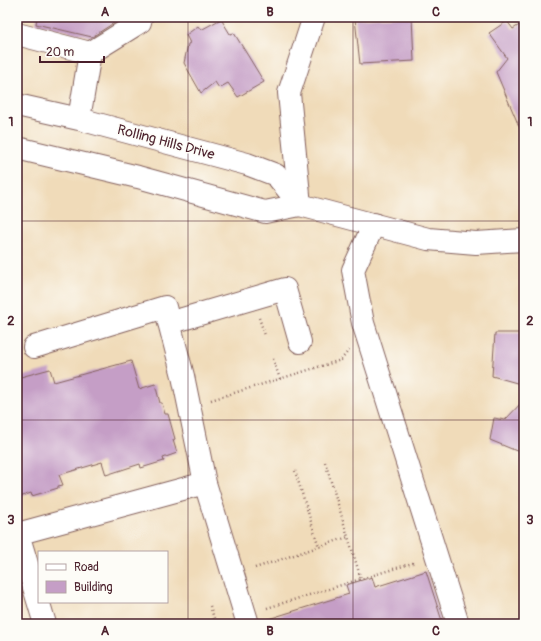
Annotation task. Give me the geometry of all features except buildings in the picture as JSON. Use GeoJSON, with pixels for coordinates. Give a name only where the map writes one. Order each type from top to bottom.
{"type":"FeatureCollection","features":[{"type":"Feature","properties":{"kind":"street"},"geometry":{"type":"LineString","coordinates":[[17,34],[90,52],[140,22],[141,17]]}},
{"type":"Feature","properties":{"kind":"street"},"geometry":{"type":"LineString","coordinates":[[300,205],[289,93],[314,17]]}},
{"type":"Feature","properties":{"kind":"street"},"geometry":{"type":"LineString","coordinates":[[79,119],[90,52]]}},
{"type":"Feature","properties":{"kind":"street","name":"Rolling Hills Drive"},"geometry":{"type":"LineString","coordinates":[[17,105],[79,119],[247,164],[276,175],[300,205]]}},
{"type":"Feature","properties":{"kind":"street"},"geometry":{"type":"LineString","coordinates":[[17,148],[138,177],[265,212],[300,205],[428,239],[476,244],[524,240]]}},
{"type":"Feature","properties":{"kind":"street"},"geometry":{"type":"LineString","coordinates":[[374,224],[353,270],[363,323],[458,624]]}},
{"type":"Feature","properties":{"kind":"street"},"geometry":{"type":"LineString","coordinates":[[169,323],[284,289],[300,342]]}},
{"type":"Feature","properties":{"kind":"street"},"geometry":{"type":"LineString","coordinates":[[34,347],[165,307],[183,376],[205,483],[248,624]]}},
{"type":"Feature","properties":{"kind":"street"},"geometry":{"type":"LineString","coordinates":[[45,624],[26,595],[18,534],[205,483]]}},
{"type":"Feature","properties":{"kind":"path"},"geometry":{"type":"LineString","coordinates":[[203,402],[340,360],[349,349]]}},
{"type":"Feature","properties":{"kind":"path"},"geometry":{"type":"LineString","coordinates":[[273,360],[280,379]]}},
{"type":"Feature","properties":{"kind":"path"},"geometry":{"type":"LineString","coordinates":[[325,462],[361,579]]}},
{"type":"Feature","properties":{"kind":"path"},"geometry":{"type":"LineString","coordinates":[[295,470],[319,547]]}},
{"type":"Feature","properties":{"kind":"path"},"geometry":{"type":"LineString","coordinates":[[257,574],[255,568],[348,537]]}},
{"type":"Feature","properties":{"kind":"path"},"geometry":{"type":"LineString","coordinates":[[267,608],[421,560]]}},
{"type":"Feature","properties":{"kind":"path"},"geometry":{"type":"LineString","coordinates":[[265,601],[269,614]]}},
{"type":"Feature","properties":{"kind":"path"},"geometry":{"type":"LineString","coordinates":[[210,606],[216,624]]}}]}
